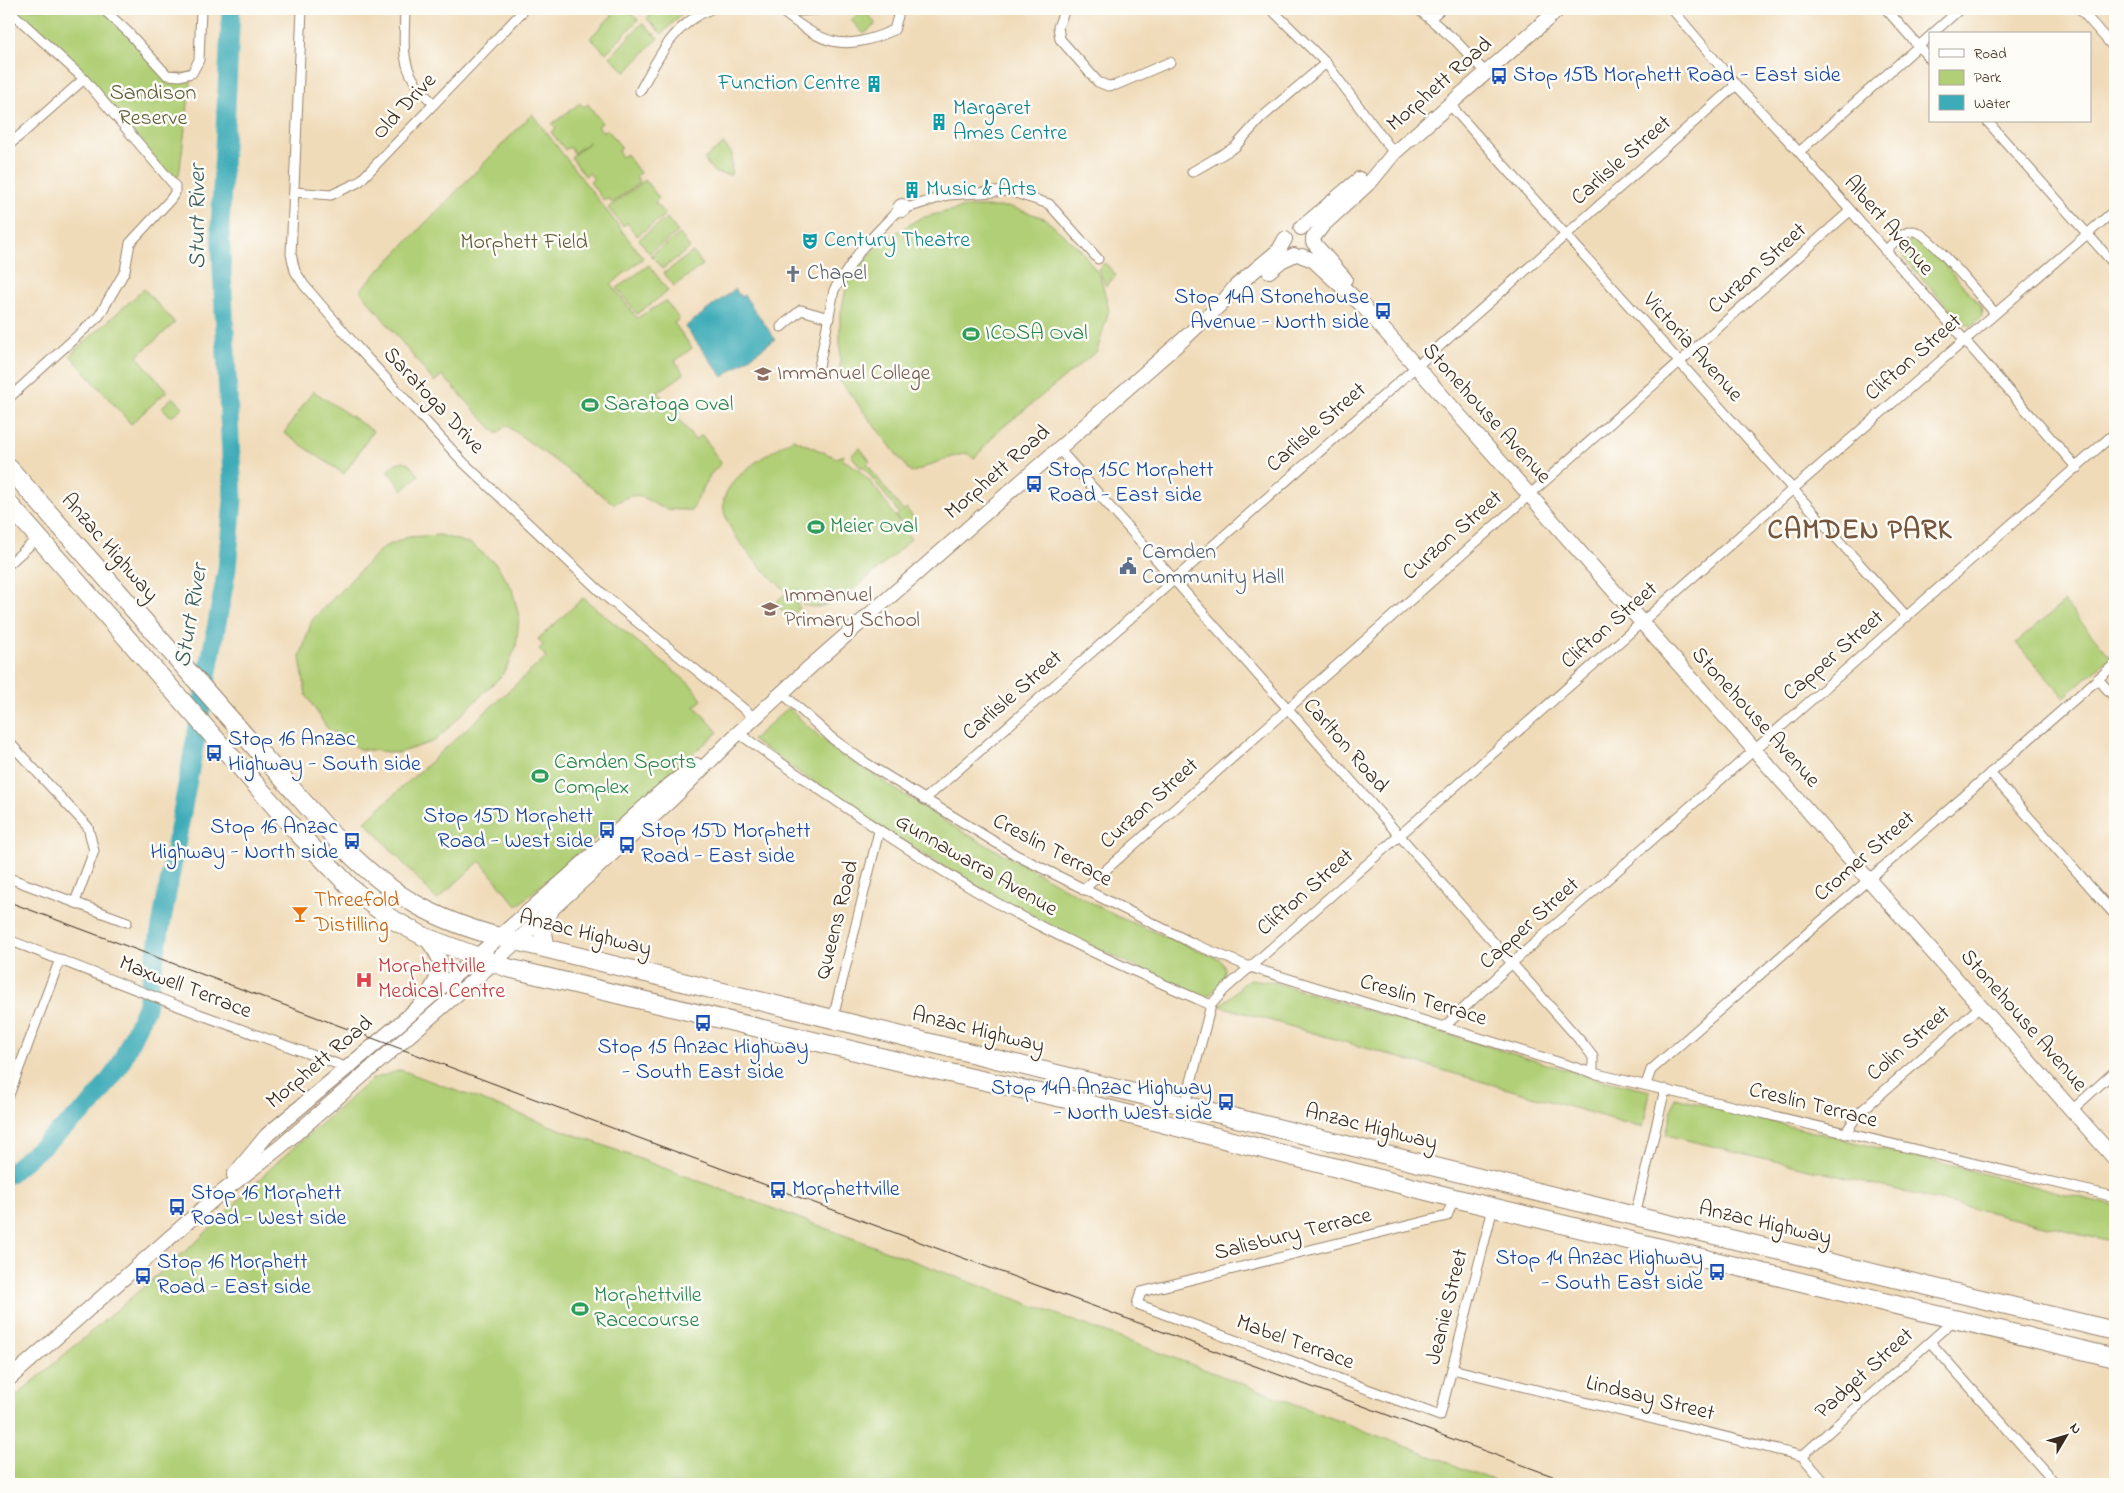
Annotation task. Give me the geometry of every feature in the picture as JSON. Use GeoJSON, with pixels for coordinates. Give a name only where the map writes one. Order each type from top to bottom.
{"type":"FeatureCollection","features":[{"type":"Feature","properties":{"kind":"highway","name":"Anzac Highway"},"geometry":{"type":"LineString","coordinates":[[13,473],[316,817],[371,874],[400,896],[425,911],[499,937],[1572,1201],[2115,1331]]}},
{"type":"Feature","properties":{"kind":"highway"},"geometry":{"type":"LineString","coordinates":[[13,473],[25,500],[43,521],[44,526],[38,538]]}},
{"type":"Feature","properties":{"kind":"highway","name":"Anzac Highway"},"geometry":{"type":"LineString","coordinates":[[9,504],[299,834],[353,890],[390,918],[425,937],[493,963],[897,1061],[1085,1104],[1493,1208],[2115,1358]]}},
{"type":"Feature","properties":{"kind":"highway"},"geometry":{"type":"LineString","coordinates":[[54,556],[56,542],[63,530]]}},
{"type":"Feature","properties":{"kind":"highway"},"geometry":{"type":"LineString","coordinates":[[299,834],[316,817]]}},
{"type":"Feature","properties":{"kind":"highway"},"geometry":{"type":"LineString","coordinates":[[546,948],[541,924],[549,912]]}},
{"type":"Feature","properties":{"kind":"highway"},"geometry":{"type":"LineString","coordinates":[[882,1030],[891,1035],[899,1046],[897,1061]]}},
{"type":"Feature","properties":{"kind":"highway"},"geometry":{"type":"LineString","coordinates":[[934,1043],[928,1050],[928,1059],[951,1073]]}},
{"type":"Feature","properties":{"kind":"highway"},"geometry":{"type":"LineString","coordinates":[[1240,1119],[1258,1134],[1260,1138],[1257,1147]]}},
{"type":"Feature","properties":{"kind":"highway"},"geometry":{"type":"LineString","coordinates":[[1277,1128],[1272,1138],[1273,1146],[1282,1153]]}},
{"type":"Feature","properties":{"kind":"highway"},"geometry":{"type":"LineString","coordinates":[[1537,1192],[1552,1205],[1551,1215],[1548,1220]]}},
{"type":"Feature","properties":{"kind":"highway"},"geometry":{"type":"LineString","coordinates":[[1572,1201],[1567,1215],[1574,1226]]}},
{"type":"Feature","properties":{"kind":"highway"},"geometry":{"type":"LineString","coordinates":[[1998,1303],[2009,1311],[2016,1324],[2010,1334]]}},
{"type":"Feature","properties":{"kind":"highway"},"geometry":{"type":"LineString","coordinates":[[2029,1338],[2027,1324],[2033,1311]]}},
{"type":"Feature","properties":{"kind":"street"},"geometry":{"type":"LineString","coordinates":[[103,9],[167,75],[180,76],[192,73],[199,60],[201,9]]}},
{"type":"Feature","properties":{"kind":"street","name":"Saratoga Drive"},"geometry":{"type":"LineString","coordinates":[[302,9],[291,254],[294,271],[357,347],[458,456],[557,552],[611,600],[755,718]]}},
{"type":"Feature","properties":{"kind":"street"},"geometry":{"type":"LineString","coordinates":[[405,9],[406,65],[416,86],[434,104]]}},
{"type":"Feature","properties":{"kind":"street","name":"Old Drive"},"geometry":{"type":"LineString","coordinates":[[294,192],[331,195],[359,182],[525,9]]}},
{"type":"Feature","properties":{"kind":"street"},"geometry":{"type":"LineString","coordinates":[[640,91],[664,48],[680,28],[698,14],[711,9]]}},
{"type":"Feature","properties":{"kind":"street"},"geometry":{"type":"LineString","coordinates":[[777,9],[789,12],[826,9]]}},
{"type":"Feature","properties":{"kind":"street"},"geometry":{"type":"LineString","coordinates":[[777,9],[817,37],[851,44],[878,37],[894,30],[898,16],[895,9]]}},
{"type":"Feature","properties":{"kind":"street"},"geometry":{"type":"LineString","coordinates":[[1065,9],[1058,28],[1060,39],[1098,82],[1108,86],[1116,85],[1170,62]]}},
{"type":"Feature","properties":{"kind":"street"},"geometry":{"type":"LineString","coordinates":[[1271,9],[1326,63],[1394,153]]}},
{"type":"Feature","properties":{"kind":"street"},"geometry":{"type":"LineString","coordinates":[[1418,9],[1431,18],[1485,72]]}},
{"type":"Feature","properties":{"kind":"street"},"geometry":{"type":"LineString","coordinates":[[1431,18],[1441,9]]}},
{"type":"Feature","properties":{"kind":"street","name":"Morphett Road"},"geometry":{"type":"LineString","coordinates":[[1302,228],[1379,162],[1394,153],[1559,9]]}},
{"type":"Feature","properties":{"kind":"street","name":"Albert Avenue"},"geometry":{"type":"LineString","coordinates":[[1672,9],[1736,85],[1799,152],[2077,468]]}},
{"type":"Feature","properties":{"kind":"street"},"geometry":{"type":"LineString","coordinates":[[1886,9],[1929,58]]}},
{"type":"Feature","properties":{"kind":"street"},"geometry":{"type":"LineString","coordinates":[[1934,32],[1960,9]]}},
{"type":"Feature","properties":{"kind":"street"},"geometry":{"type":"LineString","coordinates":[[2080,9],[2115,49]]}},
{"type":"Feature","properties":{"kind":"street"},"geometry":{"type":"LineString","coordinates":[[9,10],[84,80],[175,186],[175,193],[170,200],[130,243],[125,271],[99,316],[9,398]]}},
{"type":"Feature","properties":{"kind":"street"},"geometry":{"type":"LineString","coordinates":[[1799,152],[1929,37]]}},
{"type":"Feature","properties":{"kind":"street"},"geometry":{"type":"LineString","coordinates":[[1192,172],[1235,147],[1261,118],[1326,63]]}},
{"type":"Feature","properties":{"kind":"street"},"geometry":{"type":"LineString","coordinates":[[9,145],[84,80]]}},
{"type":"Feature","properties":{"kind":"street","name":"Carlisle Street"},"geometry":{"type":"LineString","coordinates":[[924,800],[1736,85]]}},
{"type":"Feature","properties":{"kind":"street","name":"Victoria Avenue"},"geometry":{"type":"LineString","coordinates":[[1450,105],[1907,617]]}},
{"type":"Feature","properties":{"kind":"street"},"geometry":{"type":"LineString","coordinates":[[1988,122],[2115,265]]}},
{"type":"Feature","properties":{"kind":"street","name":"Morphett Road"},"geometry":{"type":"LineString","coordinates":[[1313,240],[1323,225],[1372,180],[1394,153]]}},
{"type":"Feature","properties":{"kind":"street"},"geometry":{"type":"LineString","coordinates":[[818,372],[834,290],[862,248],[902,209],[948,195],[1009,191],[1049,204],[1098,259]]}},
{"type":"Feature","properties":{"kind":"street","name":"Clifton Street"},"geometry":{"type":"LineString","coordinates":[[1211,1005],[1250,967],[1793,489],[2115,210]]}},
{"type":"Feature","properties":{"kind":"street","name":"Curzon Street"},"geometry":{"type":"LineString","coordinates":[[1083,890],[1286,708],[1680,363],[1850,211]]}},
{"type":"Feature","properties":{"kind":"street"},"geometry":{"type":"LineString","coordinates":[[1302,228],[1307,230],[1313,240],[1311,250],[1298,255],[1287,250],[1285,239],[1291,230],[1302,228]]}},
{"type":"Feature","properties":{"kind":"street"},"geometry":{"type":"LineString","coordinates":[[1885,251],[1904,234],[1918,231],[1934,245],[1994,313]]}},
{"type":"Feature","properties":{"kind":"street","name":"Morphett Road"},"geometry":{"type":"LineString","coordinates":[[216,1197],[267,1135],[348,1068],[499,937],[663,790],[755,718],[1223,302],[1236,286],[1279,250],[1285,239]]}},
{"type":"Feature","properties":{"kind":"street","name":"Stonehouse Avenue"},"geometry":{"type":"LineString","coordinates":[[1313,240],[1350,285],[1362,305]]}},
{"type":"Feature","properties":{"kind":"street","name":"Morphett Road"},"geometry":{"type":"LineString","coordinates":[[1223,302],[1243,293],[1281,261],[1298,255]]}},
{"type":"Feature","properties":{"kind":"street","name":"Stonehouse Avenue"},"geometry":{"type":"LineString","coordinates":[[1298,255],[1314,260],[1362,305],[2115,1159]]}},
{"type":"Feature","properties":{"kind":"street"},"geometry":{"type":"LineString","coordinates":[[781,327],[801,310],[829,318]]}},
{"type":"Feature","properties":{"kind":"street","name":"Capper Street"},"geometry":{"type":"LineString","coordinates":[[1444,1027],[1512,963],[2115,433]]}},
{"type":"Feature","properties":{"kind":"street","name":"Carlton Road"},"geometry":{"type":"LineString","coordinates":[[1058,448],[1584,1045],[1593,1057],[1593,1073]]}},
{"type":"Feature","properties":{"kind":"street"},"geometry":{"type":"LineString","coordinates":[[9,564],[38,538]]}},
{"type":"Feature","properties":{"kind":"street","name":"Cromer Street"},"geometry":{"type":"LineString","coordinates":[[1646,1084],[1652,1070],[2115,664]]}},
{"type":"Feature","properties":{"kind":"street"},"geometry":{"type":"LineString","coordinates":[[2098,679],[2115,698]]}},
{"type":"Feature","properties":{"kind":"street","name":"Creslin Terrace"},"geometry":{"type":"LineString","coordinates":[[782,693],[833,739],[924,800],[1016,855],[1202,948],[1250,967],[1593,1073],[1646,1084],[1845,1134],[2115,1196]]}},
{"type":"Feature","properties":{"kind":"street","name":"Morphett Road"},"geometry":{"type":"LineString","coordinates":[[9,1380],[216,1197],[280,1147],[493,963],[674,798],[736,734]]}},
{"type":"Feature","properties":{"kind":"street","name":"Gunnawarra Avenue"},"geometry":{"type":"LineString","coordinates":[[736,734],[879,831],[982,894],[1121,966],[1211,1005]]}},
{"type":"Feature","properties":{"kind":"street"},"geometry":{"type":"LineString","coordinates":[[9,742],[88,827],[94,851],[74,902]]}},
{"type":"Feature","properties":{"kind":"street"},"geometry":{"type":"LineString","coordinates":[[1990,773],[2115,915]]}},
{"type":"Feature","properties":{"kind":"street","name":"Queens Road"},"geometry":{"type":"LineString","coordinates":[[834,1018],[879,831]]}},
{"type":"Feature","properties":{"kind":"street"},"geometry":{"type":"LineString","coordinates":[[9,878],[127,922]]}},
{"type":"Feature","properties":{"kind":"street"},"geometry":{"type":"LineString","coordinates":[[422,1004],[441,974],[442,964],[425,937]]}},
{"type":"Feature","properties":{"kind":"street","name":"Maxwell Terrace"},"geometry":{"type":"LineString","coordinates":[[9,940],[161,1000],[348,1068]]}},
{"type":"Feature","properties":{"kind":"street"},"geometry":{"type":"LineString","coordinates":[[9,1095],[60,959]]}},
{"type":"Feature","properties":{"kind":"street"},"geometry":{"type":"LineString","coordinates":[[1185,1105],[1211,1005]]}},
{"type":"Feature","properties":{"kind":"street","name":"Colin Street"},"geometry":{"type":"LineString","coordinates":[[1845,1134],[1858,1114],[1981,1006]]}},
{"type":"Feature","properties":{"kind":"street"},"geometry":{"type":"LineString","coordinates":[[2072,1110],[2115,1072]]}},
{"type":"Feature","properties":{"kind":"street"},"geometry":{"type":"LineString","coordinates":[[1635,1216],[1665,1089]]}},
{"type":"Feature","properties":{"kind":"street","name":"Salisbury Terrace"},"geometry":{"type":"LineString","coordinates":[[1137,1304],[1142,1292],[1447,1216],[1454,1198]]}},
{"type":"Feature","properties":{"kind":"street","name":"Jeanie Street"},"geometry":{"type":"LineString","coordinates":[[1440,1416],[1493,1208]]}},
{"type":"Feature","properties":{"kind":"street","name":"Mabel Terrace"},"geometry":{"type":"LineString","coordinates":[[1137,1304],[1440,1416]]}},
{"type":"Feature","properties":{"kind":"street","name":"Padget Street"},"geometry":{"type":"LineString","coordinates":[[1802,1456],[1954,1320]]}},
{"type":"Feature","properties":{"kind":"street"},"geometry":{"type":"LineString","coordinates":[[1930,1342],[2056,1484]]}},
{"type":"Feature","properties":{"kind":"street","name":"Lindsay Street"},"geometry":{"type":"LineString","coordinates":[[1452,1368],[1802,1456]]}},
{"type":"Feature","properties":{"kind":"street"},"geometry":{"type":"LineString","coordinates":[[1802,1456],[1826,1484]]}},
{"type":"Feature","properties":{"kind":"green space","name":"Sandison Reserve"},"geometry":{"type":"Polygon","coordinates":[[[9,9],[103,9],[167,75],[192,73],[179,176],[170,178],[84,79],[9,9]]]}},
{"type":"Feature","properties":{"kind":"green space"},"geometry":{"type":"Polygon","coordinates":[[[618,9],[627,9],[638,20],[606,53],[590,38],[618,9]]]}},
{"type":"Feature","properties":{"kind":"green space"},"geometry":{"type":"Polygon","coordinates":[[[656,9],[686,9],[662,34],[647,19],[656,9]]]}},
{"type":"Feature","properties":{"kind":"green space"},"geometry":{"type":"Polygon","coordinates":[[[864,9],[876,24],[864,34],[851,20],[864,9]]]}},
{"type":"Feature","properties":{"kind":"green space"},"geometry":{"type":"Polygon","coordinates":[[[642,23],[658,38],[626,72],[610,57],[642,23]]]}},
{"type":"Feature","properties":{"kind":"green space"},"geometry":{"type":"Polygon","coordinates":[[[580,103],[584,107],[588,104],[602,123],[598,126],[603,132],[607,129],[622,148],[618,151],[622,157],[626,154],[640,173],[636,176],[640,182],[612,203],[608,198],[604,201],[590,182],[594,179],[589,173],[585,176],[571,157],[590,142],[574,153],[570,147],[565,150],[551,132],[556,128],[552,124],[580,103]]]}},
{"type":"Feature","properties":{"kind":"green space","name":"Morphett Field"},"geometry":{"type":"Polygon","coordinates":[[[532,114],[643,258],[611,284],[637,318],[666,301],[679,319],[674,323],[692,348],[675,361],[684,374],[658,392],[695,440],[702,435],[721,463],[710,475],[692,510],[668,509],[638,496],[632,496],[614,504],[506,425],[497,434],[442,375],[434,382],[360,290],[532,114]]]}},
{"type":"Feature","properties":{"kind":"green space"},"geometry":{"type":"Polygon","coordinates":[[[724,144],[732,154],[731,175],[715,173],[704,159],[724,144]]]}},
{"type":"Feature","properties":{"kind":"green space"},"geometry":{"type":"Polygon","coordinates":[[[645,180],[659,198],[655,202],[665,215],[637,236],[627,223],[623,226],[608,208],[645,180]]]}},
{"type":"Feature","properties":{"kind":"green space","name":"ICOSA Oval"},"geometry":{"type":"Polygon","coordinates":[[[966,207],[1011,207],[1044,218],[1081,250],[1100,276],[1109,310],[1097,351],[997,432],[974,459],[967,453],[942,460],[911,473],[840,381],[840,318],[848,279],[880,243],[920,218],[966,207]]]}},
{"type":"Feature","properties":{"kind":"green space"},"geometry":{"type":"Polygon","coordinates":[[[667,218],[678,232],[649,253],[639,239],[667,218]]]}},
{"type":"Feature","properties":{"kind":"green space"},"geometry":{"type":"Polygon","coordinates":[[[680,234],[690,248],[662,269],[651,255],[680,234]]]}},
{"type":"Feature","properties":{"kind":"green space"},"geometry":{"type":"Polygon","coordinates":[[[1915,238],[1925,242],[1981,306],[1982,316],[1971,326],[1962,323],[1903,257],[1902,246],[1915,238]]]}},
{"type":"Feature","properties":{"kind":"green space"},"geometry":{"type":"Polygon","coordinates":[[[693,252],[703,265],[674,286],[664,273],[693,252]]]}},
{"type":"Feature","properties":{"kind":"green space"},"geometry":{"type":"Polygon","coordinates":[[[1105,263],[1116,275],[1106,286],[1098,269],[1105,263]]]}},
{"type":"Feature","properties":{"kind":"green space"},"geometry":{"type":"Polygon","coordinates":[[[649,265],[668,291],[637,314],[617,288],[649,265]]]}},
{"type":"Feature","properties":{"kind":"green space"},"geometry":{"type":"Polygon","coordinates":[[[144,289],[175,323],[137,356],[167,391],[131,424],[70,355],[144,289]]]}},
{"type":"Feature","properties":{"kind":"green space"},"geometry":{"type":"Polygon","coordinates":[[[313,391],[373,431],[344,474],[284,433],[313,391]]]}},
{"type":"Feature","properties":{"kind":"green space"},"geometry":{"type":"Polygon","coordinates":[[[173,397],[183,407],[171,417],[162,407],[173,397]]]}},
{"type":"Feature","properties":{"kind":"green space","name":"Meier Oval"},"geometry":{"type":"Polygon","coordinates":[[[793,439],[837,458],[844,455],[842,460],[852,465],[871,483],[911,539],[864,581],[836,600],[823,606],[812,607],[802,604],[788,593],[800,608],[789,618],[775,603],[787,592],[757,563],[736,537],[728,524],[724,511],[724,499],[734,481],[743,472],[764,456],[793,439]]]}},
{"type":"Feature","properties":{"kind":"green space"},"geometry":{"type":"Polygon","coordinates":[[[860,448],[870,461],[867,464],[903,511],[906,508],[916,521],[906,529],[896,516],[899,513],[863,466],[861,468],[851,455],[860,448]]]}},
{"type":"Feature","properties":{"kind":"green space"},"geometry":{"type":"Polygon","coordinates":[[[404,461],[419,475],[403,490],[387,471],[396,463],[404,461]]]}},
{"type":"Feature","properties":{"kind":"green space"},"geometry":{"type":"Polygon","coordinates":[[[440,535],[471,544],[496,564],[512,589],[519,617],[516,647],[504,673],[435,741],[398,753],[359,749],[327,728],[306,695],[300,657],[312,620],[382,548],[408,537],[440,535]]]}},
{"type":"Feature","properties":{"kind":"green space","name":"Camden Sports Complex"},"geometry":{"type":"Polygon","coordinates":[[[583,598],[691,685],[702,700],[695,706],[718,732],[517,906],[480,861],[437,900],[365,821],[546,657],[539,649],[543,645],[538,639],[583,598]]]}},
{"type":"Feature","properties":{"kind":"green space"},"geometry":{"type":"Polygon","coordinates":[[[2064,602],[2111,657],[2064,697],[2016,643],[2064,602]]]}},
{"type":"Feature","properties":{"kind":"green space"},"geometry":{"type":"Polygon","coordinates":[[[788,708],[833,749],[954,827],[1116,916],[1220,959],[1225,969],[1222,984],[1204,999],[1012,908],[880,828],[752,740],[788,708]]]}},
{"type":"Feature","properties":{"kind":"green space"},"geometry":{"type":"Polygon","coordinates":[[[1249,979],[1272,982],[1597,1079],[1650,1091],[1643,1128],[1220,1006],[1249,979]]]}},
{"type":"Feature","properties":{"kind":"green space","name":"Morphettville Racecourse"},"geometry":{"type":"Polygon","coordinates":[[[401,1070],[1225,1377],[1503,1484],[9,1484],[9,1402],[196,1242],[276,1163],[372,1079],[401,1070]]]}},
{"type":"Feature","properties":{"kind":"green space"},"geometry":{"type":"Polygon","coordinates":[[[1675,1098],[2115,1206],[2115,1242],[1666,1135],[1675,1098]]]}},
{"type":"Feature","properties":{"kind":"water"},"geometry":{"type":"Polygon","coordinates":[[[735,289],[741,297],[744,295],[775,339],[723,377],[685,327],[735,289]]]}},
{"type":"Feature","properties":{"kind":"waterway","name":"Sturt River"},"geometry":{"type":"LineString","coordinates":[[9,1174],[92,1104],[119,1067],[146,1007],[227,569],[233,500],[220,228],[231,9]]}},
{"type":"Feature","properties":{"kind":"tram line"},"geometry":{"type":"LineString","coordinates":[[9,902],[655,1144],[1574,1484]]}},
{"type":"Feature","properties":{"kind":"place","name":"Stop 15B Morphett Road - East side"},"geometry":{"type":"Point","coordinates":[1499,76]}},
{"type":"Feature","properties":{"kind":"place","name":"Function Centre"},"geometry":{"type":"Point","coordinates":[874,84]}},
{"type":"Feature","properties":{"kind":"place","name":"Margaret Ames Centre"},"geometry":{"type":"Point","coordinates":[939,122]}},
{"type":"Feature","properties":{"kind":"place","name":"Music & Arts"},"geometry":{"type":"Point","coordinates":[912,190]}},
{"type":"Feature","properties":{"kind":"place","name":"Century Theatre"},"geometry":{"type":"Point","coordinates":[810,241]}},
{"type":"Feature","properties":{"kind":"place","name":"Chapel"},"geometry":{"type":"Point","coordinates":[793,274]}},
{"type":"Feature","properties":{"kind":"place","name":"Stop 14A Stonehouse Avenue - North side"},"geometry":{"type":"Point","coordinates":[1383,311]}},
{"type":"Feature","properties":{"kind":"place","name":"ICOSA Oval"},"geometry":{"type":"Point","coordinates":[971,334]}},
{"type":"Feature","properties":{"kind":"place","name":"Immanuel College"},"geometry":{"type":"Point","coordinates":[763,374]}},
{"type":"Feature","properties":{"kind":"place","name":"Saratoga Oval"},"geometry":{"type":"Point","coordinates":[590,405]}},
{"type":"Feature","properties":{"kind":"place","name":"Stop 15C Morphett Road - East side"},"geometry":{"type":"Point","coordinates":[1034,484]}},
{"type":"Feature","properties":{"kind":"place","name":"Meier Oval"},"geometry":{"type":"Point","coordinates":[816,527]}},
{"type":"Feature","properties":{"kind":"place","name":"Camden Community Hall"},"geometry":{"type":"Point","coordinates":[1128,566]}},
{"type":"Feature","properties":{"kind":"place","name":"Immanuel Primary School"},"geometry":{"type":"Point","coordinates":[770,609]}},
{"type":"Feature","properties":{"kind":"place","name":"Stop 16 Anzac Highway - South side"},"geometry":{"type":"Point","coordinates":[214,753]}},
{"type":"Feature","properties":{"kind":"place","name":"Camden Sports Complex"},"geometry":{"type":"Point","coordinates":[540,776]}},
{"type":"Feature","properties":{"kind":"place","name":"Stop 15D Morphett Road - West side"},"geometry":{"type":"Point","coordinates":[607,830]}},
{"type":"Feature","properties":{"kind":"place","name":"Stop 16 Anzac Highway - North side"},"geometry":{"type":"Point","coordinates":[352,841]}},
{"type":"Feature","properties":{"kind":"place","name":"Stop 15D Morphett Road - East side"},"geometry":{"type":"Point","coordinates":[627,845]}},
{"type":"Feature","properties":{"kind":"place","name":"Threefold Distilling"},"geometry":{"type":"Point","coordinates":[300,914]}},
{"type":"Feature","properties":{"kind":"place","name":"Morphettville Medical Centre"},"geometry":{"type":"Point","coordinates":[364,980]}},
{"type":"Feature","properties":{"kind":"place","name":"Stop 15 Anzac Highway - South East side"},"geometry":{"type":"Point","coordinates":[703,1023]}},
{"type":"Feature","properties":{"kind":"place","name":"Stop 14A Anzac Highway - North West side"},"geometry":{"type":"Point","coordinates":[1226,1102]}},
{"type":"Feature","properties":{"kind":"place","name":"Morphettville"},"geometry":{"type":"Point","coordinates":[778,1190]}},
{"type":"Feature","properties":{"kind":"place","name":"Stop 16 Morphett Road - West side"},"geometry":{"type":"Point","coordinates":[177,1207]}},
{"type":"Feature","properties":{"kind":"place","name":"Stop 14 Anzac Highway - South East side"},"geometry":{"type":"Point","coordinates":[1717,1272]}},
{"type":"Feature","properties":{"kind":"place","name":"Stop 16 Morphett Road - East side"},"geometry":{"type":"Point","coordinates":[143,1276]}},
{"type":"Feature","properties":{"kind":"place","name":"Morphettville Racecourse"},"geometry":{"type":"Point","coordinates":[580,1309]}},
{"type":"Feature","properties":{"kind":"district","name":"CAMDEN PARK"},"geometry":{"type":"Point","coordinates":[1860,531]}}]}
